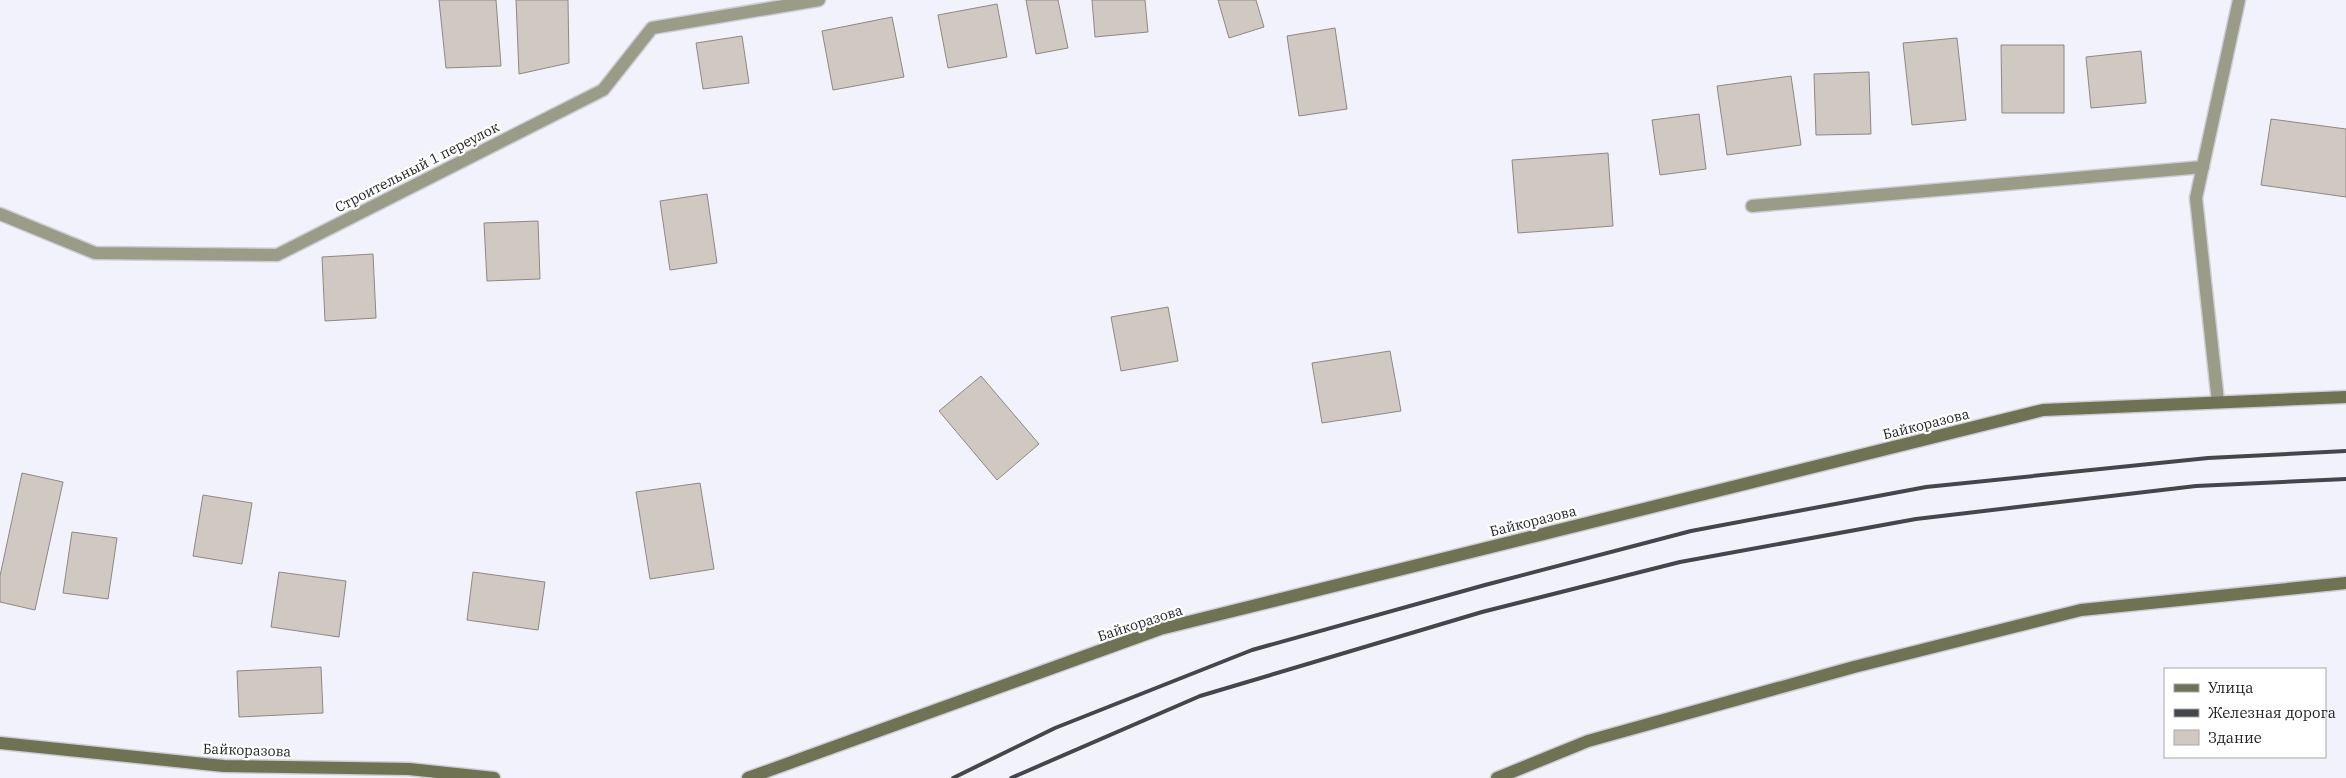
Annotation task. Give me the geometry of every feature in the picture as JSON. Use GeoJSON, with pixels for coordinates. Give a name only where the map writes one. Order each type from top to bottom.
{"type":"FeatureCollection","features":[{"type":"Feature","properties":{"kind":"street","name":"Строительный 1 переулок"},"geometry":{"type":"LineString","coordinates":[[0,214],[95,254],[277,255],[603,90],[652,28],[816,0]]}},
{"type":"Feature","properties":{"kind":"street"},"geometry":{"type":"LineString","coordinates":[[2218,402],[2196,198],[2239,0]]}},
{"type":"Feature","properties":{"kind":"street"},"geometry":{"type":"LineString","coordinates":[[1752,206],[2202,167]]}},
{"type":"Feature","properties":{"kind":"street","name":"Байкоразова"},"geometry":{"type":"LineString","coordinates":[[748,778],[1170,627],[2043,410],[2346,397]]}},
{"type":"Feature","properties":{"kind":"street"},"geometry":{"type":"LineString","coordinates":[[1496,778],[1588,741],[1854,667],[2081,610],[2346,583]]}},
{"type":"Feature","properties":{"kind":"street","name":"Байкоразова"},"geometry":{"type":"LineString","coordinates":[[0,743],[224,766],[409,769],[494,778]]}},
{"type":"Feature","properties":{"kind":"building"},"geometry":{"type":"Polygon","coordinates":[[[439,0],[496,0],[501,66],[446,68],[439,0]]]}},
{"type":"Feature","properties":{"kind":"building"},"geometry":{"type":"Polygon","coordinates":[[[516,0],[568,0],[569,63],[519,74],[516,0]]]}},
{"type":"Feature","properties":{"kind":"building"},"geometry":{"type":"Polygon","coordinates":[[[1026,0],[1058,0],[1068,48],[1036,54],[1026,0]]]}},
{"type":"Feature","properties":{"kind":"building"},"geometry":{"type":"Polygon","coordinates":[[[1092,0],[1145,0],[1148,32],[1095,37],[1092,0]]]}},
{"type":"Feature","properties":{"kind":"building"},"geometry":{"type":"Polygon","coordinates":[[[1218,0],[1256,0],[1264,27],[1229,38],[1218,0]]]}},
{"type":"Feature","properties":{"kind":"building"},"geometry":{"type":"Polygon","coordinates":[[[997,4],[1007,57],[948,68],[938,15],[997,4]]]}},
{"type":"Feature","properties":{"kind":"building"},"geometry":{"type":"Polygon","coordinates":[[[892,17],[904,77],[833,90],[822,31],[892,17]]]}},
{"type":"Feature","properties":{"kind":"building"},"geometry":{"type":"Polygon","coordinates":[[[1335,28],[1347,109],[1299,116],[1287,36],[1335,28]]]}},
{"type":"Feature","properties":{"kind":"building"},"geometry":{"type":"Polygon","coordinates":[[[742,36],[749,83],[703,89],[696,43],[742,36]]]}},
{"type":"Feature","properties":{"kind":"building"},"geometry":{"type":"Polygon","coordinates":[[[1957,38],[1966,120],[1912,125],[1903,43],[1957,38]]]}},
{"type":"Feature","properties":{"kind":"building"},"geometry":{"type":"Polygon","coordinates":[[[2001,45],[2064,45],[2064,113],[2002,113],[2001,45]]]}},
{"type":"Feature","properties":{"kind":"building"},"geometry":{"type":"Polygon","coordinates":[[[2141,51],[2146,103],[2091,108],[2086,57],[2141,51]]]}},
{"type":"Feature","properties":{"kind":"building"},"geometry":{"type":"Polygon","coordinates":[[[1869,72],[1871,134],[1816,135],[1814,74],[1869,72]]]}},
{"type":"Feature","properties":{"kind":"building"},"geometry":{"type":"Polygon","coordinates":[[[1791,76],[1801,145],[1727,155],[1717,86],[1791,76]]]}},
{"type":"Feature","properties":{"kind":"building"},"geometry":{"type":"Polygon","coordinates":[[[1699,114],[1706,169],[1660,175],[1652,120],[1699,114]]]}},
{"type":"Feature","properties":{"kind":"building"},"geometry":{"type":"Polygon","coordinates":[[[2271,119],[2346,129],[2346,197],[2261,185],[2271,119]]]}},
{"type":"Feature","properties":{"kind":"building"},"geometry":{"type":"Polygon","coordinates":[[[1608,153],[1613,226],[1518,233],[1512,160],[1608,153]]]}},
{"type":"Feature","properties":{"kind":"building"},"geometry":{"type":"Polygon","coordinates":[[[707,194],[717,263],[670,270],[660,201],[707,194]]]}},
{"type":"Feature","properties":{"kind":"building"},"geometry":{"type":"Polygon","coordinates":[[[538,221],[540,279],[487,281],[484,223],[538,221]]]}},
{"type":"Feature","properties":{"kind":"building"},"geometry":{"type":"Polygon","coordinates":[[[373,254],[376,318],[325,321],[322,257],[373,254]]]}},
{"type":"Feature","properties":{"kind":"building"},"geometry":{"type":"Polygon","coordinates":[[[1168,307],[1178,361],[1121,371],[1111,317],[1168,307]]]}},
{"type":"Feature","properties":{"kind":"building"},"geometry":{"type":"Polygon","coordinates":[[[1390,351],[1401,411],[1322,423],[1312,363],[1390,351]]]}},
{"type":"Feature","properties":{"kind":"building"},"geometry":{"type":"Polygon","coordinates":[[[981,376],[1039,444],[997,480],[939,411],[981,376]]]}},
{"type":"Feature","properties":{"kind":"building"},"geometry":{"type":"Polygon","coordinates":[[[22,473],[63,482],[35,610],[0,602],[0,576],[22,473]]]}},
{"type":"Feature","properties":{"kind":"building"},"geometry":{"type":"Polygon","coordinates":[[[700,483],[714,569],[650,579],[636,492],[700,483]]]}},
{"type":"Feature","properties":{"kind":"building"},"geometry":{"type":"Polygon","coordinates":[[[203,495],[252,503],[242,564],[193,556],[203,495]]]}},
{"type":"Feature","properties":{"kind":"building"},"geometry":{"type":"Polygon","coordinates":[[[72,532],[117,538],[108,599],[63,593],[72,532]]]}},
{"type":"Feature","properties":{"kind":"building"},"geometry":{"type":"Polygon","coordinates":[[[279,572],[346,581],[339,637],[271,627],[279,572]]]}},
{"type":"Feature","properties":{"kind":"building"},"geometry":{"type":"Polygon","coordinates":[[[473,572],[545,582],[538,630],[467,620],[473,572]]]}},
{"type":"Feature","properties":{"kind":"building"},"geometry":{"type":"Polygon","coordinates":[[[321,667],[323,713],[239,717],[237,671],[321,667]]]}},
{"type":"Feature","properties":{"kind":"railway"},"geometry":{"type":"LineString","coordinates":[[953,778],[1055,728],[1252,650],[1485,585],[1691,531],[1926,487],[2208,458],[2346,451]]}},
{"type":"Feature","properties":{"kind":"railway"},"geometry":{"type":"LineString","coordinates":[[1011,778],[1200,696],[1482,612],[1680,562],[1916,519],[2196,486],[2346,479]]}}]}
